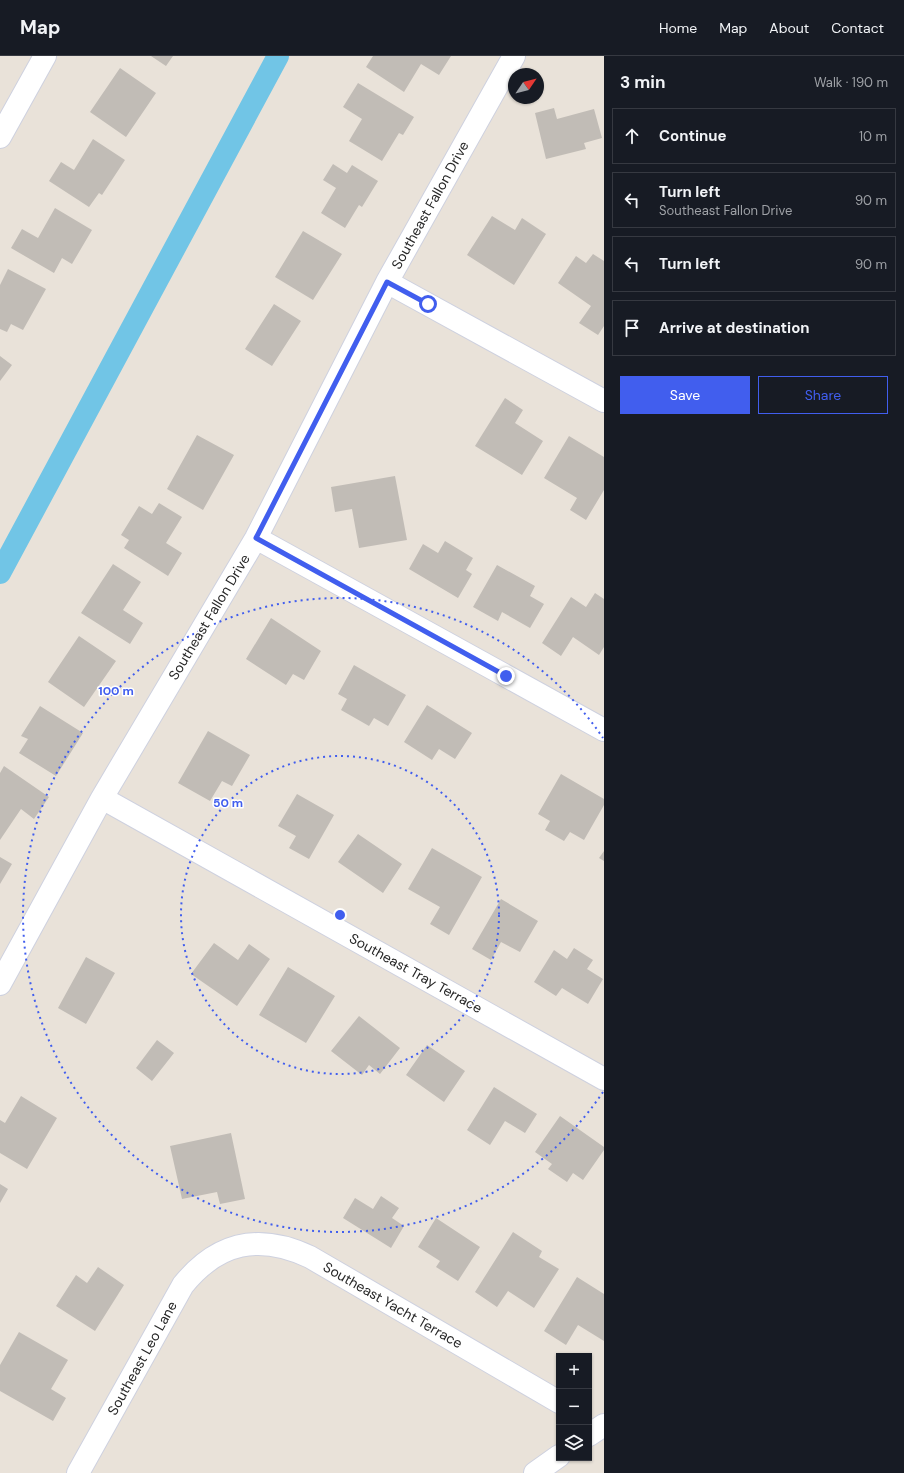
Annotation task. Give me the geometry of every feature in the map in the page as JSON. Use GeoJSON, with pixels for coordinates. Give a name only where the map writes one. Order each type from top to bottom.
{"type":"FeatureCollection","features":[{"type":"Feature","properties":{"kind":"street"},"geometry":{"type":"LineString","coordinates":[[0,137],[45,56]]}},
{"type":"Feature","properties":{"kind":"street","name":"Southeast Fallon Drive"},"geometry":{"type":"LineString","coordinates":[[0,984],[102,798],[256,538],[387,282],[514,56]]}},
{"type":"Feature","properties":{"kind":"street"},"geometry":{"type":"LineString","coordinates":[[387,282],[604,401]]}},
{"type":"Feature","properties":{"kind":"street"},"geometry":{"type":"LineString","coordinates":[[256,538],[604,730]]}},
{"type":"Feature","properties":{"kind":"street","name":"Southeast Tray Terrace"},"geometry":{"type":"LineString","coordinates":[[102,798],[604,1078]]}},
{"type":"Feature","properties":{"kind":"street","name":"Southeast Yacht Terrace"},"geometry":{"type":"LineString","coordinates":[[218,1254],[239,1246],[257,1244],[275,1244],[293,1249],[556,1400]]}},
{"type":"Feature","properties":{"kind":"street","name":"Southeast Leo Lane"},"geometry":{"type":"LineString","coordinates":[[78,1473],[182,1285],[192,1274],[218,1254]]}},
{"type":"Feature","properties":{"kind":"street"},"geometry":{"type":"LineString","coordinates":[[535,1473],[556,1458]]}},
{"type":"Feature","properties":{"kind":"building"},"geometry":{"type":"Polygon","coordinates":[[[151,56],[173,56],[166,66],[151,56]]]}},
{"type":"Feature","properties":{"kind":"building"},"geometry":{"type":"Polygon","coordinates":[[[373,56],[451,56],[439,75],[421,64],[404,92],[366,67],[373,56]]]}},
{"type":"Feature","properties":{"kind":"building"},"geometry":{"type":"Polygon","coordinates":[[[120,68],[156,93],[126,137],[90,112],[120,68]]]}},
{"type":"Feature","properties":{"kind":"building"},"geometry":{"type":"Polygon","coordinates":[[[358,83],[414,117],[403,135],[399,133],[382,161],[349,141],[362,119],[343,107],[358,83]]]}},
{"type":"Feature","properties":{"kind":"building"},"geometry":{"type":"Polygon","coordinates":[[[554,108],[557,119],[594,109],[602,138],[584,143],[586,149],[546,159],[535,113],[554,108]]]}},
{"type":"Feature","properties":{"kind":"building"},"geometry":{"type":"Polygon","coordinates":[[[93,139],[125,160],[102,195],[99,193],[89,207],[49,181],[61,162],[74,170],[93,139]]]}},
{"type":"Feature","properties":{"kind":"building"},"geometry":{"type":"Polygon","coordinates":[[[333,164],[347,173],[352,165],[378,181],[362,207],[359,205],[345,228],[321,213],[336,188],[323,180],[333,164]]]}},
{"type":"Feature","properties":{"kind":"building"},"geometry":{"type":"Polygon","coordinates":[[[55,208],[92,230],[72,264],[62,258],[54,273],[11,248],[22,229],[38,238],[55,208]]]}},
{"type":"Feature","properties":{"kind":"building"},"geometry":{"type":"Polygon","coordinates":[[[492,216],[515,230],[522,218],[546,234],[514,285],[467,255],[492,216]]]}},
{"type":"Feature","properties":{"kind":"building"},"geometry":{"type":"Polygon","coordinates":[[[303,231],[342,254],[313,300],[275,277],[303,231]]]}},
{"type":"Feature","properties":{"kind":"building"},"geometry":{"type":"Polygon","coordinates":[[[593,254],[604,261],[604,326],[598,335],[579,323],[591,306],[558,283],[576,256],[586,263],[593,254]]]}},
{"type":"Feature","properties":{"kind":"building"},"geometry":{"type":"Polygon","coordinates":[[[8,269],[46,289],[23,330],[11,324],[7,332],[0,329],[0,285],[8,269]]]}},
{"type":"Feature","properties":{"kind":"building"},"geometry":{"type":"Polygon","coordinates":[[[274,304],[301,321],[272,366],[245,349],[274,304]]]}},
{"type":"Feature","properties":{"kind":"building"},"geometry":{"type":"Polygon","coordinates":[[[0,356],[12,365],[0,381],[0,356]]]}},
{"type":"Feature","properties":{"kind":"building"},"geometry":{"type":"Polygon","coordinates":[[[505,398],[523,410],[515,423],[543,441],[522,475],[475,446],[505,398]]]}},
{"type":"Feature","properties":{"kind":"building"},"geometry":{"type":"Polygon","coordinates":[[[197,435],[234,455],[203,510],[167,489],[197,435]]]}},
{"type":"Feature","properties":{"kind":"building"},"geometry":{"type":"Polygon","coordinates":[[[569,436],[604,457],[604,490],[586,520],[570,510],[577,498],[544,478],[569,436]]]}},
{"type":"Feature","properties":{"kind":"building"},"geometry":{"type":"Polygon","coordinates":[[[395,476],[407,540],[359,548],[352,509],[335,512],[331,487],[395,476]]]}},
{"type":"Feature","properties":{"kind":"building"},"geometry":{"type":"Polygon","coordinates":[[[159,503],[182,517],[166,543],[182,553],[168,576],[124,548],[129,540],[121,535],[139,506],[152,514],[159,503]]]}},
{"type":"Feature","properties":{"kind":"building"},"geometry":{"type":"Polygon","coordinates":[[[445,541],[473,558],[466,570],[472,574],[458,598],[409,569],[423,544],[438,553],[445,541]]]}},
{"type":"Feature","properties":{"kind":"building"},"geometry":{"type":"Polygon","coordinates":[[[113,564],[141,582],[123,610],[143,623],[130,644],[81,613],[113,564]]]}},
{"type":"Feature","properties":{"kind":"building"},"geometry":{"type":"Polygon","coordinates":[[[497,565],[535,586],[530,596],[544,604],[530,628],[502,612],[498,621],[473,607],[497,565]]]}},
{"type":"Feature","properties":{"kind":"building"},"geometry":{"type":"Polygon","coordinates":[[[595,593],[604,599],[604,647],[599,655],[573,637],[561,656],[542,643],[571,597],[586,607],[595,593]]]}},
{"type":"Feature","properties":{"kind":"building"},"geometry":{"type":"Polygon","coordinates":[[[271,618],[321,651],[304,680],[293,674],[286,685],[246,659],[271,618]]]}},
{"type":"Feature","properties":{"kind":"building"},"geometry":{"type":"Polygon","coordinates":[[[79,636],[116,661],[84,707],[48,682],[79,636]]]}},
{"type":"Feature","properties":{"kind":"building"},"geometry":{"type":"Polygon","coordinates":[[[354,665],[406,695],[388,726],[374,718],[369,726],[341,710],[347,699],[338,694],[354,665]]]}},
{"type":"Feature","properties":{"kind":"building"},"geometry":{"type":"Polygon","coordinates":[[[427,705],[472,733],[455,759],[439,749],[432,760],[404,742],[427,705]]]}},
{"type":"Feature","properties":{"kind":"building"},"geometry":{"type":"Polygon","coordinates":[[[40,706],[83,733],[56,776],[19,753],[28,739],[21,736],[40,706]]]}},
{"type":"Feature","properties":{"kind":"building"},"geometry":{"type":"Polygon","coordinates":[[[208,731],[250,755],[232,786],[222,781],[210,801],[178,783],[208,731]]]}},
{"type":"Feature","properties":{"kind":"building"},"geometry":{"type":"Polygon","coordinates":[[[4,766],[49,797],[34,819],[21,809],[0,840],[0,773],[4,766]]]}},
{"type":"Feature","properties":{"kind":"building"},"geometry":{"type":"Polygon","coordinates":[[[561,774],[604,799],[604,805],[584,840],[570,832],[564,841],[545,830],[550,821],[538,814],[561,774]]]}},
{"type":"Feature","properties":{"kind":"building"},"geometry":{"type":"Polygon","coordinates":[[[297,794],[334,815],[309,859],[289,848],[296,836],[278,826],[297,794]]]}},
{"type":"Feature","properties":{"kind":"building"},"geometry":{"type":"Polygon","coordinates":[[[358,834],[402,864],[383,893],[338,862],[358,834]]]}},
{"type":"Feature","properties":{"kind":"building"},"geometry":{"type":"Polygon","coordinates":[[[432,848],[482,877],[449,935],[430,924],[440,907],[408,889],[432,848]]]}},
{"type":"Feature","properties":{"kind":"building"},"geometry":{"type":"Polygon","coordinates":[[[604,851],[604,861],[599,858],[604,851]]]}},
{"type":"Feature","properties":{"kind":"building"},"geometry":{"type":"Polygon","coordinates":[[[0,857],[12,864],[0,884],[0,857]]]}},
{"type":"Feature","properties":{"kind":"building"},"geometry":{"type":"Polygon","coordinates":[[[501,899],[538,921],[520,952],[501,942],[491,960],[472,949],[501,899]]]}},
{"type":"Feature","properties":{"kind":"building"},"geometry":{"type":"Polygon","coordinates":[[[214,943],[238,960],[249,944],[270,959],[237,1006],[191,974],[214,943]]]}},
{"type":"Feature","properties":{"kind":"building"},"geometry":{"type":"Polygon","coordinates":[[[574,948],[593,960],[587,969],[603,979],[588,1004],[562,988],[556,996],[534,982],[554,950],[567,959],[574,948]]]}},
{"type":"Feature","properties":{"kind":"building"},"geometry":{"type":"Polygon","coordinates":[[[86,957],[115,973],[86,1024],[58,1008],[86,957]]]}},
{"type":"Feature","properties":{"kind":"building"},"geometry":{"type":"Polygon","coordinates":[[[288,967],[335,996],[306,1043],[259,1015],[288,967]]]}},
{"type":"Feature","properties":{"kind":"building"},"geometry":{"type":"Polygon","coordinates":[[[359,1016],[400,1048],[380,1074],[369,1065],[362,1075],[331,1051],[359,1016]]]}},
{"type":"Feature","properties":{"kind":"building"},"geometry":{"type":"Polygon","coordinates":[[[157,1040],[174,1053],[152,1081],[136,1068],[157,1040]]]}},
{"type":"Feature","properties":{"kind":"building"},"geometry":{"type":"Polygon","coordinates":[[[427,1045],[465,1071],[444,1102],[406,1075],[427,1045]]]}},
{"type":"Feature","properties":{"kind":"building"},"geometry":{"type":"Polygon","coordinates":[[[494,1087],[537,1114],[525,1133],[505,1121],[490,1145],[467,1130],[494,1087]]]}},
{"type":"Feature","properties":{"kind":"building"},"geometry":{"type":"Polygon","coordinates":[[[21,1096],[57,1118],[27,1169],[0,1153],[0,1120],[5,1123],[21,1096]]]}},
{"type":"Feature","properties":{"kind":"building"},"geometry":{"type":"Polygon","coordinates":[[[560,1116],[604,1147],[604,1150],[583,1180],[573,1173],[567,1182],[548,1169],[552,1164],[535,1152],[560,1116]]]}},
{"type":"Feature","properties":{"kind":"building"},"geometry":{"type":"Polygon","coordinates":[[[231,1133],[245,1199],[220,1204],[217,1192],[182,1199],[170,1146],[231,1133]]]}},
{"type":"Feature","properties":{"kind":"building"},"geometry":{"type":"Polygon","coordinates":[[[0,1184],[8,1189],[0,1203],[0,1184]]]}},
{"type":"Feature","properties":{"kind":"building"},"geometry":{"type":"Polygon","coordinates":[[[381,1196],[399,1208],[392,1218],[404,1226],[391,1248],[343,1218],[355,1198],[373,1209],[381,1196]]]}},
{"type":"Feature","properties":{"kind":"building"},"geometry":{"type":"Polygon","coordinates":[[[436,1218],[480,1247],[458,1281],[436,1267],[440,1261],[418,1247],[436,1218]]]}},
{"type":"Feature","properties":{"kind":"building"},"geometry":{"type":"Polygon","coordinates":[[[513,1232],[542,1251],[539,1257],[559,1269],[534,1308],[508,1291],[497,1307],[475,1292],[513,1232]]]}},
{"type":"Feature","properties":{"kind":"building"},"geometry":{"type":"Polygon","coordinates":[[[98,1267],[124,1285],[95,1331],[56,1306],[76,1275],[87,1283],[98,1267]]]}},
{"type":"Feature","properties":{"kind":"building"},"geometry":{"type":"Polygon","coordinates":[[[577,1277],[604,1294],[604,1341],[578,1325],[566,1345],[544,1331],[577,1277]]]}},
{"type":"Feature","properties":{"kind":"building"},"geometry":{"type":"Polygon","coordinates":[[[19,1332],[68,1360],[51,1389],[66,1398],[53,1421],[0,1391],[0,1365],[19,1332]]]}},
{"type":"Feature","properties":{"kind":"waterway"},"geometry":{"type":"LineString","coordinates":[[0,573],[278,56]]}},
{"type":"Feature","properties":{"kind":"route"},"geometry":{"type":"LineString","coordinates":[[428,304],[387,282],[256,538],[506,676]]}}]}
